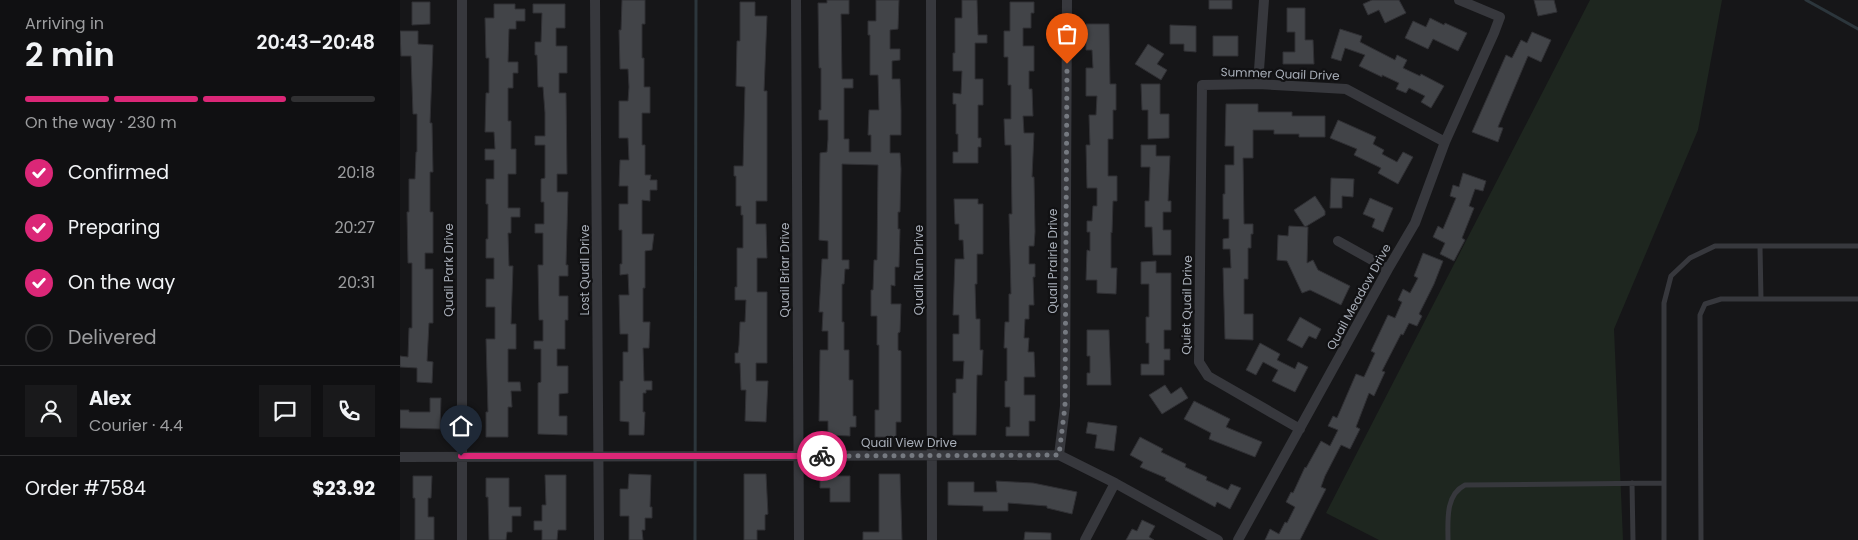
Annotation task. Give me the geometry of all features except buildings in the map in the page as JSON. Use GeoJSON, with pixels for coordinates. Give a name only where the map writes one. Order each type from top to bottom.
{"type":"FeatureCollection","features":[{"type":"Feature","properties":{"kind":"street","name":"Quail Park Drive"},"geometry":{"type":"LineString","coordinates":[[462,0],[462,540]]}},
{"type":"Feature","properties":{"kind":"street","name":"Lost Quail Drive"},"geometry":{"type":"LineString","coordinates":[[595,0],[598,540]]}},
{"type":"Feature","properties":{"kind":"street","name":"Quail Briar Drive"},"geometry":{"type":"LineString","coordinates":[[796,0],[798,540]]}},
{"type":"Feature","properties":{"kind":"street","name":"Quail Run Drive"},"geometry":{"type":"LineString","coordinates":[[931,0],[932,540]]}},
{"type":"Feature","properties":{"kind":"street"},"geometry":{"type":"LineString","coordinates":[[1258,84],[1264,0]]}},
{"type":"Feature","properties":{"kind":"street","name":"Quail Meadow Drive"},"geometry":{"type":"LineString","coordinates":[[1238,540],[1415,223],[1445,142],[1484,58],[1500,17],[1459,0]]}},
{"type":"Feature","properties":{"kind":"street","name":"Quail Prairie Drive"},"geometry":{"type":"LineString","coordinates":[[1059,455],[1065,406],[1067,3]]}},
{"type":"Feature","properties":{"kind":"street","name":"Summer Quail Drive"},"geometry":{"type":"LineString","coordinates":[[1202,126],[1202,85],[1258,84],[1346,89],[1445,142]]}},
{"type":"Feature","properties":{"kind":"street","name":"Quiet Quail Drive"},"geometry":{"type":"LineString","coordinates":[[1202,126],[1199,362],[1208,376],[1300,429]]}},
{"type":"Feature","properties":{"kind":"street"},"geometry":{"type":"LineString","coordinates":[[1338,240],[1388,269]]}},
{"type":"Feature","properties":{"kind":"street","name":"Quail View Drive"},"geometry":{"type":"LineString","coordinates":[[400,457],[1059,455],[1115,483],[1218,540]]}},
{"type":"Feature","properties":{"kind":"street"},"geometry":{"type":"LineString","coordinates":[[1085,540],[1115,483]]}},
{"type":"Feature","properties":{"kind":"lane"},"geometry":{"type":"LineString","coordinates":[[1664,540],[1664,303],[1670,276],[1690,258],[1715,246],[1858,246]]}},
{"type":"Feature","properties":{"kind":"lane"},"geometry":{"type":"LineString","coordinates":[[1760,246],[1761,299]]}},
{"type":"Feature","properties":{"kind":"lane"},"geometry":{"type":"LineString","coordinates":[[1701,540],[1700,315],[1705,304],[1721,299],[1858,299]]}},
{"type":"Feature","properties":{"kind":"lane"},"geometry":{"type":"LineString","coordinates":[[1632,483],[1633,540]]}},
{"type":"Feature","properties":{"kind":"lane"},"geometry":{"type":"LineString","coordinates":[[1448,540],[1448,520],[1452,496],[1457,489],[1465,485],[1664,483]]}},
{"type":"Feature","properties":{"kind":"shaded area"},"geometry":{"type":"Polygon","coordinates":[[[1590,0],[1722,0],[1698,130],[1614,329],[1623,540],[1379,540],[1326,513],[1590,0]]]}},
{"type":"Feature","properties":{"kind":"waterway"},"geometry":{"type":"LineString","coordinates":[[695,540],[696,0]]}},
{"type":"Feature","properties":{"kind":"waterway"},"geometry":{"type":"LineString","coordinates":[[1806,0],[1858,29]]}},
{"type":"Feature","properties":{"kind":"way so far"},"geometry":{"type":"LineString","coordinates":[[822,456],[1059,455],[1065,406],[1067,64]]}},
{"type":"Feature","properties":{"kind":"route"},"geometry":{"type":"LineString","coordinates":[[461,456],[822,456]]}}]}
